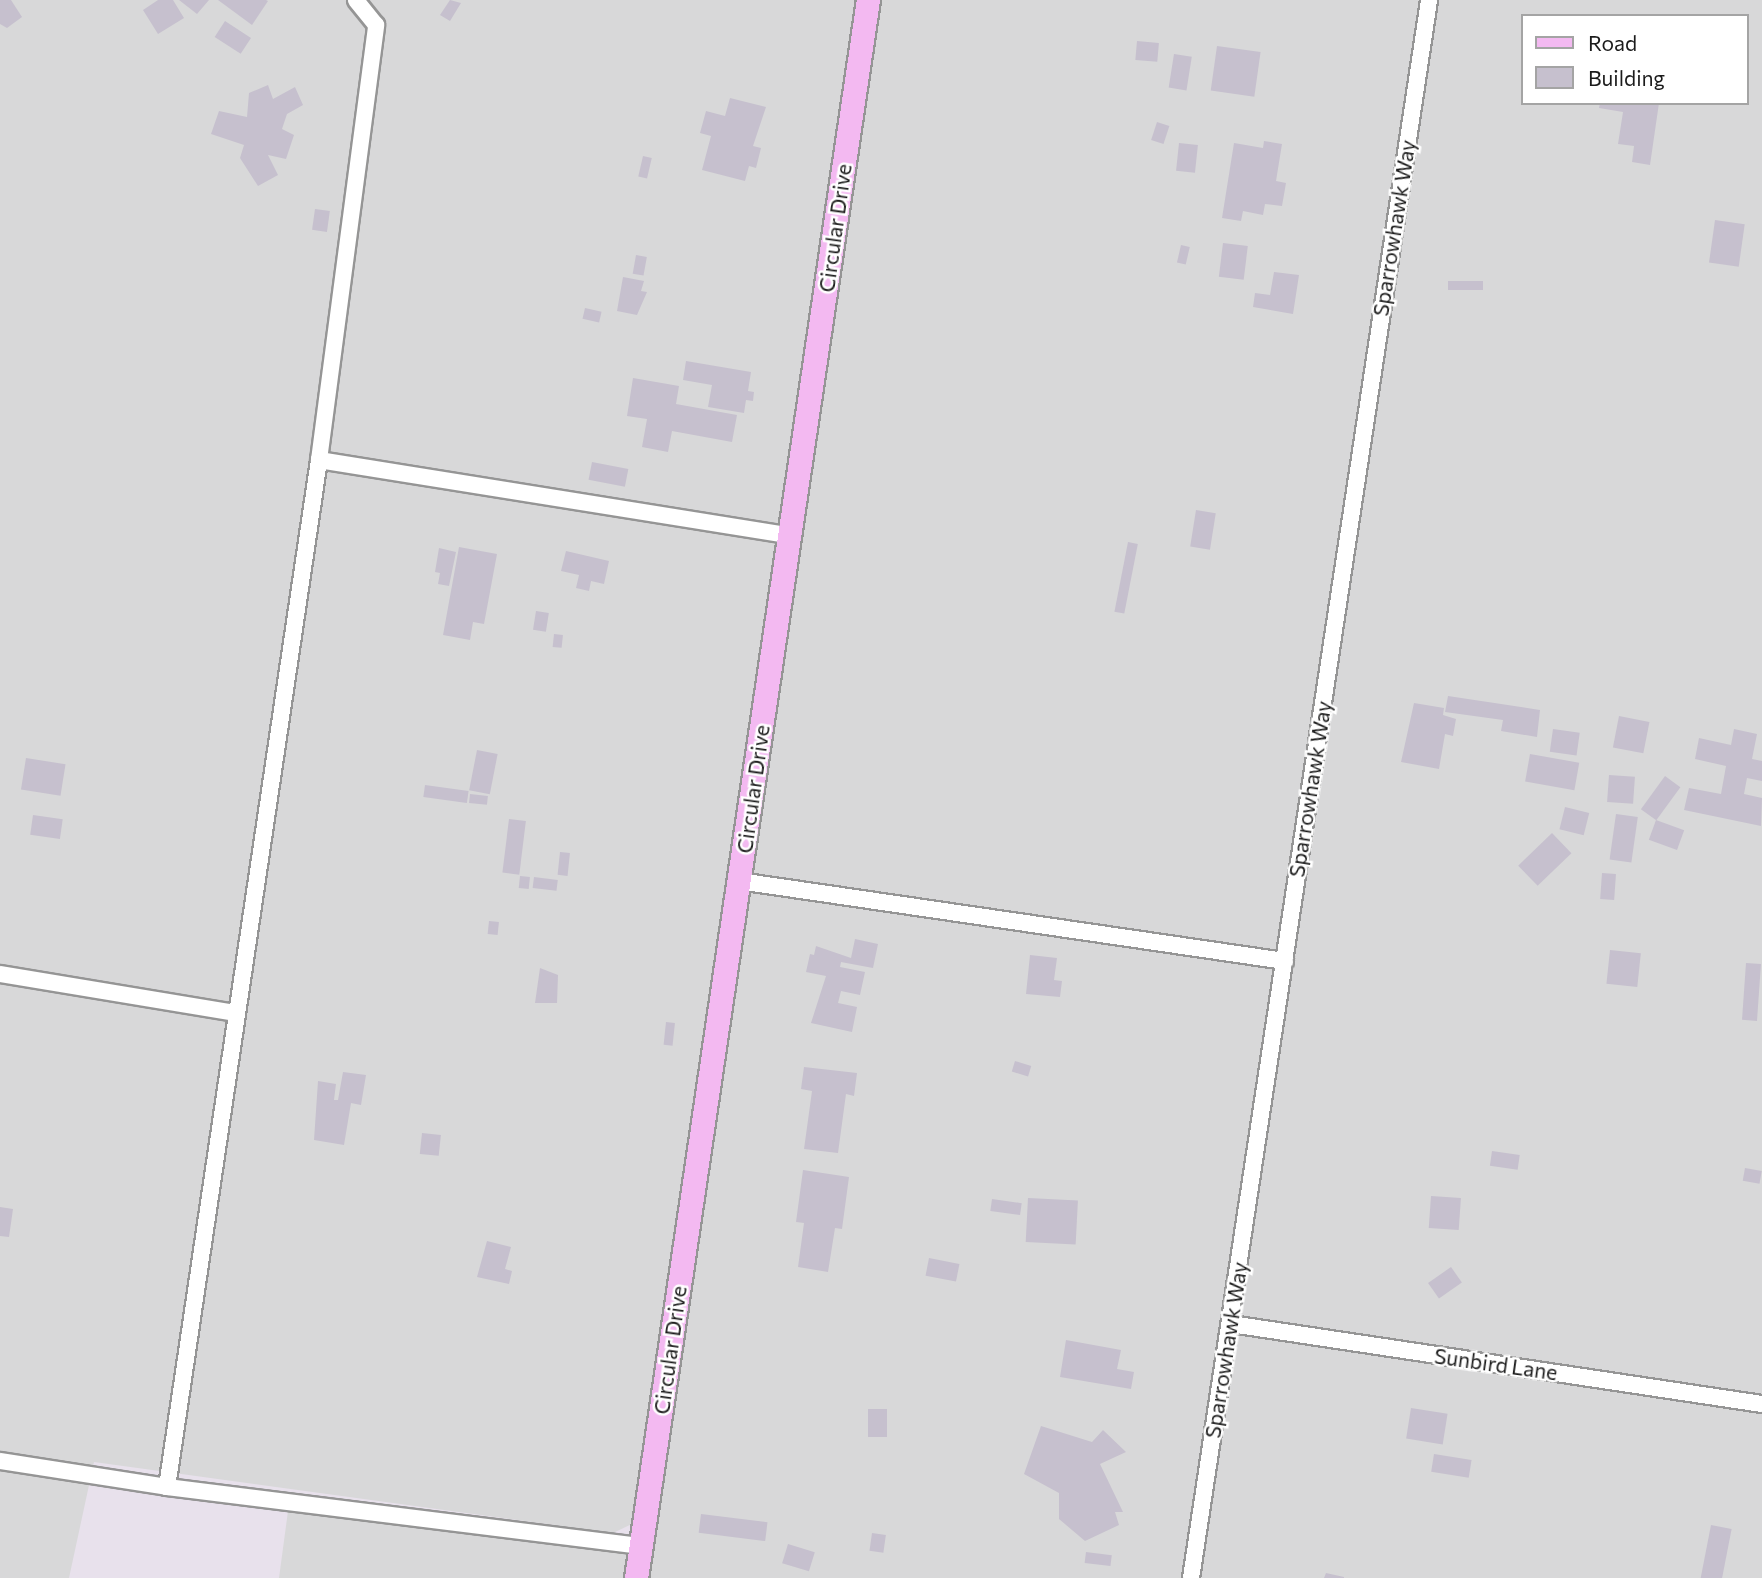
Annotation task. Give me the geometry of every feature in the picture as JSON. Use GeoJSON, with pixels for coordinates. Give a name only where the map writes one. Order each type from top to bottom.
{"type":"FeatureCollection","features":[{"type":"Feature","properties":{"kind":"street"},"geometry":{"type":"LineString","coordinates":[[167,1487],[319,460],[376,25],[356,0]]}},
{"type":"Feature","properties":{"kind":"street","name":"Circular Drive"},"geometry":{"type":"LineString","coordinates":[[636,1578],[869,0]]}},
{"type":"Feature","properties":{"kind":"street","name":"Sparrowhawk Way"},"geometry":{"type":"LineString","coordinates":[[1191,1578],[1429,0]]}},
{"type":"Feature","properties":{"kind":"street"},"geometry":{"type":"LineString","coordinates":[[319,460],[789,536]]}},
{"type":"Feature","properties":{"kind":"street"},"geometry":{"type":"LineString","coordinates":[[739,881],[1285,961]]}},
{"type":"Feature","properties":{"kind":"street"},"geometry":{"type":"LineString","coordinates":[[0,974],[236,1013]]}},
{"type":"Feature","properties":{"kind":"street","name":"Sunbird Lane"},"geometry":{"type":"LineString","coordinates":[[1231,1324],[1762,1404]]}},
{"type":"Feature","properties":{"kind":"street"},"geometry":{"type":"LineString","coordinates":[[0,1461],[167,1487],[640,1546]]}},
{"type":"Feature","properties":{"kind":"shaded area"},"geometry":{"type":"Polygon","coordinates":[[[0,0],[860,0],[634,1523],[613,1533],[94,1462],[69,1578],[0,1578],[0,0]]]}},
{"type":"Feature","properties":{"kind":"shaded area"},"geometry":{"type":"Polygon","coordinates":[[[882,0],[1762,0],[1762,1578],[279,1578],[288,1511],[649,1554],[882,0]]]}},
{"type":"Feature","properties":{"kind":"building"},"geometry":{"type":"Polygon","coordinates":[[[0,0],[11,0],[22,17],[7,28],[0,24],[0,0]]]}},
{"type":"Feature","properties":{"kind":"building"},"geometry":{"type":"Polygon","coordinates":[[[158,0],[173,0],[184,18],[158,34],[143,10],[158,0]]]}},
{"type":"Feature","properties":{"kind":"building"},"geometry":{"type":"Polygon","coordinates":[[[179,0],[209,0],[197,14],[179,0]]]}},
{"type":"Feature","properties":{"kind":"building"},"geometry":{"type":"Polygon","coordinates":[[[218,0],[266,0],[268,1],[252,25],[218,0]]]}},
{"type":"Feature","properties":{"kind":"building"},"geometry":{"type":"Polygon","coordinates":[[[450,0],[461,3],[450,21],[440,15],[450,0]]]}},
{"type":"Feature","properties":{"kind":"building"},"geometry":{"type":"Polygon","coordinates":[[[225,21],[251,38],[241,54],[215,37],[225,21]]]}},
{"type":"Feature","properties":{"kind":"building"},"geometry":{"type":"Polygon","coordinates":[[[1137,41],[1159,43],[1157,62],[1135,60],[1137,41]]]}},
{"type":"Feature","properties":{"kind":"building"},"geometry":{"type":"Polygon","coordinates":[[[1217,46],[1261,52],[1254,97],[1211,91],[1217,46]]]}},
{"type":"Feature","properties":{"kind":"building"},"geometry":{"type":"Polygon","coordinates":[[[1174,54],[1192,57],[1186,90],[1169,88],[1174,54]]]}},
{"type":"Feature","properties":{"kind":"building"},"geometry":{"type":"Polygon","coordinates":[[[268,85],[273,99],[295,87],[303,105],[287,114],[282,129],[294,135],[286,159],[268,155],[278,175],[258,186],[240,158],[244,145],[211,134],[219,111],[247,117],[249,93],[268,85]]]}},
{"type":"Feature","properties":{"kind":"building"},"geometry":{"type":"Polygon","coordinates":[[[730,98],[766,107],[753,146],[761,148],[756,168],[749,166],[745,181],[702,170],[711,136],[700,133],[706,111],[725,116],[730,98]]]}},
{"type":"Feature","properties":{"kind":"building"},"geometry":{"type":"Polygon","coordinates":[[[1600,105],[1659,105],[1650,165],[1632,162],[1634,146],[1618,144],[1623,112],[1599,108],[1600,105]]]}},
{"type":"Feature","properties":{"kind":"building"},"geometry":{"type":"Polygon","coordinates":[[[1157,122],[1169,126],[1163,144],[1151,140],[1157,122]]]}},
{"type":"Feature","properties":{"kind":"building"},"geometry":{"type":"Polygon","coordinates":[[[1264,141],[1282,144],[1276,181],[1286,183],[1282,206],[1265,204],[1263,215],[1243,211],[1241,221],[1222,218],[1234,143],[1263,148],[1264,141]]]}},
{"type":"Feature","properties":{"kind":"building"},"geometry":{"type":"Polygon","coordinates":[[[1179,143],[1198,145],[1195,173],[1176,171],[1179,143]]]}},
{"type":"Feature","properties":{"kind":"building"},"geometry":{"type":"Polygon","coordinates":[[[643,156],[652,158],[647,178],[638,176],[643,156]]]}},
{"type":"Feature","properties":{"kind":"building"},"geometry":{"type":"Polygon","coordinates":[[[315,209],[330,211],[327,232],[312,230],[315,209]]]}},
{"type":"Feature","properties":{"kind":"building"},"geometry":{"type":"Polygon","coordinates":[[[1715,220],[1745,224],[1739,267],[1709,263],[1715,220]]]}},
{"type":"Feature","properties":{"kind":"building"},"geometry":{"type":"Polygon","coordinates":[[[1223,243],[1248,246],[1244,280],[1219,277],[1223,243]]]}},
{"type":"Feature","properties":{"kind":"building"},"geometry":{"type":"Polygon","coordinates":[[[1181,245],[1190,247],[1186,265],[1177,263],[1181,245]]]}},
{"type":"Feature","properties":{"kind":"building"},"geometry":{"type":"Polygon","coordinates":[[[636,255],[647,257],[644,276],[633,274],[636,255]]]}},
{"type":"Feature","properties":{"kind":"building"},"geometry":{"type":"Polygon","coordinates":[[[1274,272],[1299,275],[1293,314],[1253,307],[1255,293],[1270,295],[1274,272]]]}},
{"type":"Feature","properties":{"kind":"building"},"geometry":{"type":"Polygon","coordinates":[[[623,277],[644,281],[641,291],[647,292],[637,315],[617,311],[623,277]]]}},
{"type":"Feature","properties":{"kind":"building"},"geometry":{"type":"Polygon","coordinates":[[[1448,281],[1483,281],[1483,290],[1448,290],[1448,281]]]}},
{"type":"Feature","properties":{"kind":"building"},"geometry":{"type":"Polygon","coordinates":[[[585,308],[602,312],[599,323],[583,319],[585,308]]]}},
{"type":"Feature","properties":{"kind":"building"},"geometry":{"type":"Polygon","coordinates":[[[686,361],[751,372],[748,391],[754,392],[753,401],[746,400],[744,413],[708,407],[712,385],[683,380],[686,361]]]}},
{"type":"Feature","properties":{"kind":"building"},"geometry":{"type":"Polygon","coordinates":[[[633,378],[679,386],[676,404],[737,415],[732,442],[672,431],[668,452],[642,447],[647,419],[627,416],[633,378]]]}},
{"type":"Feature","properties":{"kind":"building"},"geometry":{"type":"Polygon","coordinates":[[[592,462],[628,469],[625,487],[589,480],[592,462]]]}},
{"type":"Feature","properties":{"kind":"building"},"geometry":{"type":"Polygon","coordinates":[[[1196,510],[1216,513],[1210,550],[1190,547],[1196,510]]]}},
{"type":"Feature","properties":{"kind":"building"},"geometry":{"type":"Polygon","coordinates":[[[1128,542],[1138,544],[1124,614],[1114,612],[1128,542]]]}},
{"type":"Feature","properties":{"kind":"building"},"geometry":{"type":"Polygon","coordinates":[[[459,547],[497,554],[484,624],[473,622],[470,640],[443,635],[459,547]]]}},
{"type":"Feature","properties":{"kind":"building"},"geometry":{"type":"Polygon","coordinates":[[[439,548],[456,552],[449,586],[438,584],[440,573],[435,572],[439,548]]]}},
{"type":"Feature","properties":{"kind":"building"},"geometry":{"type":"Polygon","coordinates":[[[566,551],[609,561],[604,584],[591,581],[589,591],[576,588],[579,575],[561,571],[566,551]]]}},
{"type":"Feature","properties":{"kind":"building"},"geometry":{"type":"Polygon","coordinates":[[[536,611],[549,613],[546,632],[533,630],[536,611]]]}},
{"type":"Feature","properties":{"kind":"building"},"geometry":{"type":"Polygon","coordinates":[[[554,634],[563,635],[562,648],[553,647],[554,634]]]}},
{"type":"Feature","properties":{"kind":"building"},"geometry":{"type":"Polygon","coordinates":[[[1448,696],[1540,710],[1537,737],[1501,731],[1503,720],[1445,712],[1448,696]]]}},
{"type":"Feature","properties":{"kind":"building"},"geometry":{"type":"Polygon","coordinates":[[[1414,703],[1444,708],[1443,715],[1456,719],[1453,736],[1445,734],[1439,769],[1401,762],[1414,703]]]}},
{"type":"Feature","properties":{"kind":"building"},"geometry":{"type":"Polygon","coordinates":[[[1619,716],[1649,722],[1643,753],[1613,747],[1619,716]]]}},
{"type":"Feature","properties":{"kind":"building"},"geometry":{"type":"Polygon","coordinates":[[[1553,729],[1580,733],[1577,756],[1550,752],[1553,729]]]}},
{"type":"Feature","properties":{"kind":"building"},"geometry":{"type":"Polygon","coordinates":[[[1734,729],[1757,734],[1752,759],[1762,761],[1762,781],[1747,778],[1744,794],[1762,798],[1761,826],[1684,810],[1689,788],[1721,794],[1726,766],[1695,759],[1699,738],[1731,745],[1734,729]]]}},
{"type":"Feature","properties":{"kind":"building"},"geometry":{"type":"Polygon","coordinates":[[[477,750],[498,754],[490,794],[469,790],[477,750]]]}},
{"type":"Feature","properties":{"kind":"building"},"geometry":{"type":"Polygon","coordinates":[[[1530,754],[1579,763],[1574,790],[1525,782],[1530,754]]]}},
{"type":"Feature","properties":{"kind":"building"},"geometry":{"type":"Polygon","coordinates":[[[26,758],[66,764],[61,796],[21,790],[26,758]]]}},
{"type":"Feature","properties":{"kind":"building"},"geometry":{"type":"Polygon","coordinates":[[[1609,775],[1635,777],[1633,804],[1607,802],[1609,775]]]}},
{"type":"Feature","properties":{"kind":"building"},"geometry":{"type":"Polygon","coordinates":[[[1665,776],[1680,787],[1656,820],[1641,809],[1665,776]]]}},
{"type":"Feature","properties":{"kind":"building"},"geometry":{"type":"Polygon","coordinates":[[[425,785],[469,791],[467,803],[423,797],[425,785]]]}},
{"type":"Feature","properties":{"kind":"building"},"geometry":{"type":"Polygon","coordinates":[[[470,794],[488,796],[487,805],[469,803],[470,794]]]}},
{"type":"Feature","properties":{"kind":"building"},"geometry":{"type":"Polygon","coordinates":[[[1565,807],[1589,813],[1584,835],[1559,829],[1565,807]]]}},
{"type":"Feature","properties":{"kind":"building"},"geometry":{"type":"Polygon","coordinates":[[[1616,814],[1638,817],[1631,863],[1610,860],[1616,814]]]}},
{"type":"Feature","properties":{"kind":"building"},"geometry":{"type":"Polygon","coordinates":[[[33,815],[63,819],[60,839],[30,835],[33,815]]]}},
{"type":"Feature","properties":{"kind":"building"},"geometry":{"type":"Polygon","coordinates":[[[509,819],[526,821],[519,875],[502,873],[509,819]]]}},
{"type":"Feature","properties":{"kind":"building"},"geometry":{"type":"Polygon","coordinates":[[[1656,820],[1684,830],[1677,850],[1649,840],[1656,820]]]}},
{"type":"Feature","properties":{"kind":"building"},"geometry":{"type":"Polygon","coordinates":[[[1552,833],[1571,853],[1538,886],[1518,866],[1552,833]]]}},
{"type":"Feature","properties":{"kind":"building"},"geometry":{"type":"Polygon","coordinates":[[[560,852],[570,853],[568,876],[558,875],[560,852]]]}},
{"type":"Feature","properties":{"kind":"building"},"geometry":{"type":"Polygon","coordinates":[[[1602,873],[1616,874],[1614,900],[1600,899],[1602,873]]]}},
{"type":"Feature","properties":{"kind":"building"},"geometry":{"type":"Polygon","coordinates":[[[520,876],[530,877],[529,889],[519,888],[520,876]]]}},
{"type":"Feature","properties":{"kind":"building"},"geometry":{"type":"Polygon","coordinates":[[[534,877],[558,880],[556,891],[533,888],[534,877]]]}},
{"type":"Feature","properties":{"kind":"building"},"geometry":{"type":"Polygon","coordinates":[[[489,921],[499,922],[498,935],[488,934],[489,921]]]}},
{"type":"Feature","properties":{"kind":"building"},"geometry":{"type":"Polygon","coordinates":[[[855,939],[878,944],[873,968],[841,962],[840,967],[865,972],[860,995],[841,991],[838,1003],[857,1007],[852,1032],[811,1023],[826,976],[806,972],[810,954],[814,955],[816,946],[851,958],[855,939]]]}},
{"type":"Feature","properties":{"kind":"building"},"geometry":{"type":"Polygon","coordinates":[[[1610,950],[1641,953],[1637,987],[1606,984],[1610,950]]]}},
{"type":"Feature","properties":{"kind":"building"},"geometry":{"type":"Polygon","coordinates":[[[1030,955],[1057,958],[1054,980],[1062,981],[1060,997],[1026,994],[1030,955]]]}},
{"type":"Feature","properties":{"kind":"building"},"geometry":{"type":"Polygon","coordinates":[[[1746,963],[1761,964],[1757,1021],[1742,1020],[1746,963]]]}},
{"type":"Feature","properties":{"kind":"building"},"geometry":{"type":"Polygon","coordinates":[[[540,968],[558,975],[557,1003],[535,1003],[540,968]]]}},
{"type":"Feature","properties":{"kind":"building"},"geometry":{"type":"Polygon","coordinates":[[[666,1022],[675,1023],[673,1046],[664,1045],[666,1022]]]}},
{"type":"Feature","properties":{"kind":"building"},"geometry":{"type":"Polygon","coordinates":[[[1015,1061],[1031,1066],[1028,1076],[1012,1072],[1015,1061]]]}},
{"type":"Feature","properties":{"kind":"building"},"geometry":{"type":"Polygon","coordinates":[[[804,1067],[857,1073],[854,1096],[846,1094],[838,1153],[804,1149],[812,1091],[801,1089],[804,1067]]]}},
{"type":"Feature","properties":{"kind":"building"},"geometry":{"type":"Polygon","coordinates":[[[343,1072],[366,1075],[361,1105],[351,1103],[344,1145],[314,1140],[318,1081],[336,1084],[334,1100],[338,1100],[343,1072]]]}},
{"type":"Feature","properties":{"kind":"building"},"geometry":{"type":"Polygon","coordinates":[[[422,1133],[441,1135],[439,1156],[420,1154],[422,1133]]]}},
{"type":"Feature","properties":{"kind":"building"},"geometry":{"type":"Polygon","coordinates":[[[1492,1151],[1520,1155],[1518,1170],[1490,1166],[1492,1151]]]}},
{"type":"Feature","properties":{"kind":"building"},"geometry":{"type":"Polygon","coordinates":[[[1745,1168],[1762,1171],[1759,1184],[1743,1181],[1745,1168]]]}},
{"type":"Feature","properties":{"kind":"building"},"geometry":{"type":"Polygon","coordinates":[[[803,1170],[849,1177],[842,1229],[835,1228],[828,1272],[798,1267],[804,1223],[796,1222],[803,1170]]]}},
{"type":"Feature","properties":{"kind":"building"},"geometry":{"type":"Polygon","coordinates":[[[1431,1196],[1461,1198],[1459,1230],[1429,1228],[1431,1196]]]}},
{"type":"Feature","properties":{"kind":"building"},"geometry":{"type":"Polygon","coordinates":[[[1028,1198],[1078,1201],[1076,1245],[1026,1242],[1028,1198]]]}},
{"type":"Feature","properties":{"kind":"building"},"geometry":{"type":"Polygon","coordinates":[[[992,1199],[1022,1203],[1020,1215],[990,1211],[992,1199]]]}},
{"type":"Feature","properties":{"kind":"building"},"geometry":{"type":"Polygon","coordinates":[[[0,1207],[13,1209],[9,1237],[0,1236],[0,1207]]]}},
{"type":"Feature","properties":{"kind":"building"},"geometry":{"type":"Polygon","coordinates":[[[487,1241],[511,1247],[505,1269],[512,1271],[509,1284],[477,1277],[487,1241]]]}},
{"type":"Feature","properties":{"kind":"building"},"geometry":{"type":"Polygon","coordinates":[[[929,1258],[959,1264],[956,1282],[926,1276],[929,1258]]]}},
{"type":"Feature","properties":{"kind":"building"},"geometry":{"type":"Polygon","coordinates":[[[1451,1267],[1462,1283],[1439,1299],[1428,1283],[1451,1267]]]}},
{"type":"Feature","properties":{"kind":"building"},"geometry":{"type":"Polygon","coordinates":[[[1066,1340],[1121,1350],[1117,1369],[1134,1372],[1131,1389],[1060,1377],[1066,1340]]]}},
{"type":"Feature","properties":{"kind":"building"},"geometry":{"type":"Polygon","coordinates":[[[1411,1408],[1448,1414],[1443,1444],[1406,1439],[1411,1408]]]}},
{"type":"Feature","properties":{"kind":"building"},"geometry":{"type":"Polygon","coordinates":[[[868,1409],[887,1409],[887,1437],[868,1437],[868,1409]]]}},
{"type":"Feature","properties":{"kind":"building"},"geometry":{"type":"Polygon","coordinates":[[[1041,1426],[1092,1442],[1103,1430],[1126,1452],[1100,1464],[1123,1512],[1115,1512],[1119,1525],[1085,1541],[1059,1519],[1059,1493],[1024,1474],[1041,1426]]]}},
{"type":"Feature","properties":{"kind":"building"},"geometry":{"type":"Polygon","coordinates":[[[1434,1454],[1472,1460],[1469,1478],[1431,1472],[1434,1454]]]}},
{"type":"Feature","properties":{"kind":"building"},"geometry":{"type":"Polygon","coordinates":[[[701,1514],[768,1522],[765,1541],[699,1533],[701,1514]]]}},
{"type":"Feature","properties":{"kind":"building"},"geometry":{"type":"Polygon","coordinates":[[[1711,1525],[1732,1529],[1722,1578],[1701,1578],[1711,1525]]]}},
{"type":"Feature","properties":{"kind":"building"},"geometry":{"type":"Polygon","coordinates":[[[872,1533],[886,1535],[883,1553],[869,1551],[872,1533]]]}},
{"type":"Feature","properties":{"kind":"building"},"geometry":{"type":"Polygon","coordinates":[[[788,1544],[815,1552],[809,1571],[782,1563],[788,1544]]]}},
{"type":"Feature","properties":{"kind":"building"},"geometry":{"type":"Polygon","coordinates":[[[1086,1552],[1112,1555],[1110,1566],[1085,1563],[1086,1552]]]}},
{"type":"Feature","properties":{"kind":"building"},"geometry":{"type":"Polygon","coordinates":[[[1326,1573],[1344,1577],[1344,1578],[1324,1578],[1326,1573]]]}}]}
